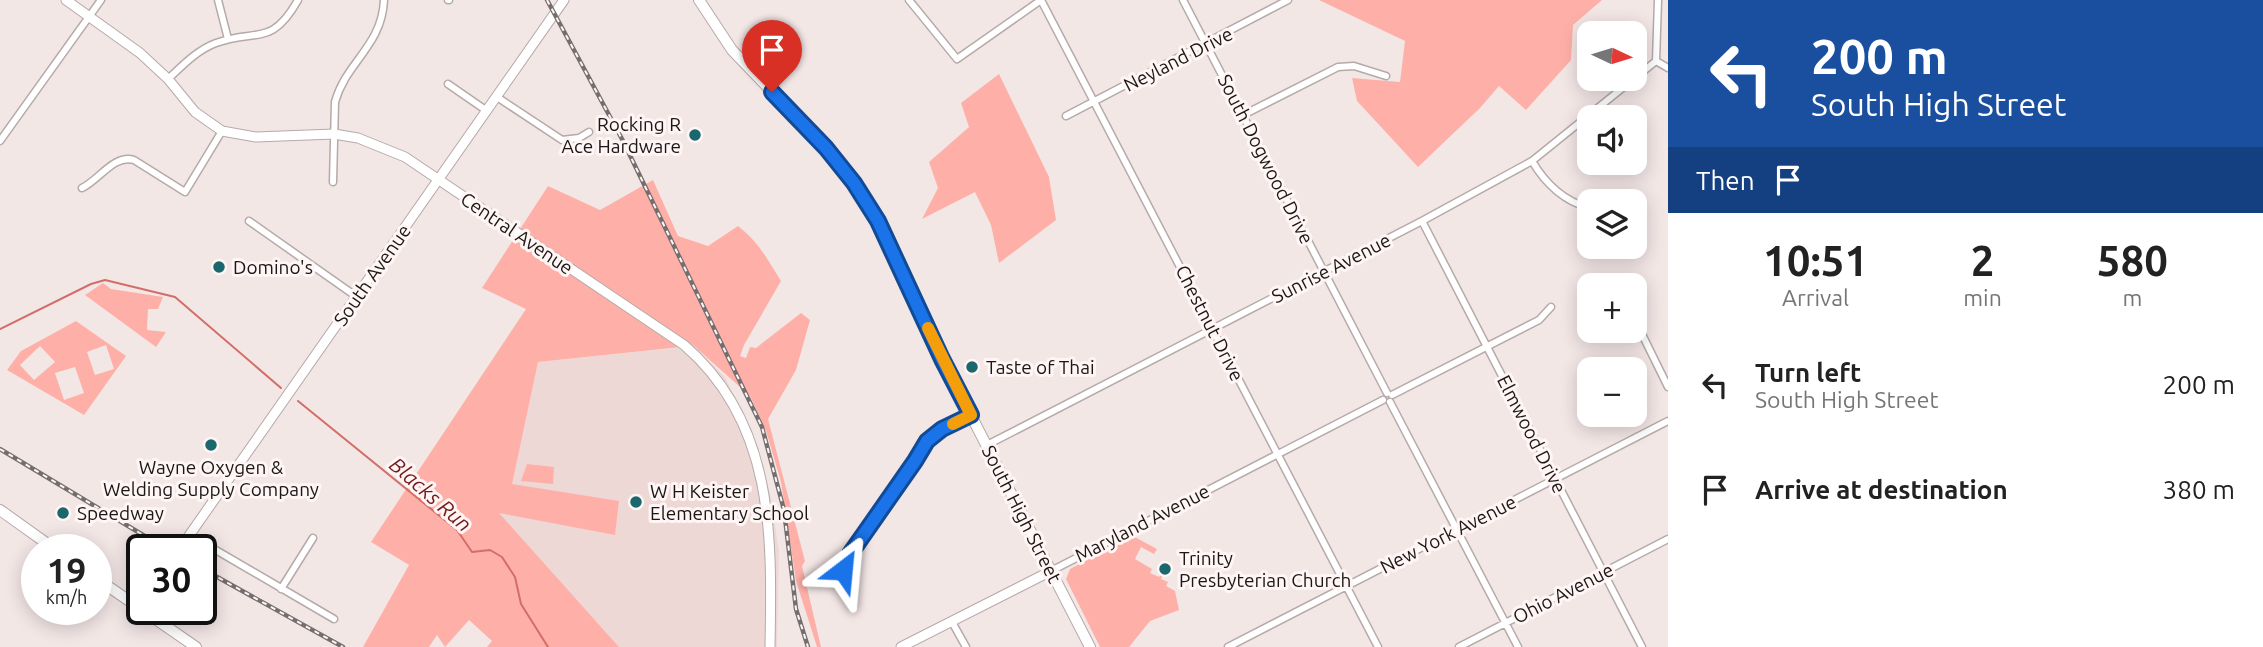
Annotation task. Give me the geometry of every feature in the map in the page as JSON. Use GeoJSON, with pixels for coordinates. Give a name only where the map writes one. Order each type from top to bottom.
{"type":"FeatureCollection","features":[{"type":"Feature","properties":{"kind":"main road","name":"South High Street"},"geometry":{"type":"LineString","coordinates":[[699,0],[732,50],[826,148],[861,193],[878,221],[942,359],[1090,647]]}},
{"type":"Feature","properties":{"kind":"main road"},"geometry":{"type":"LineString","coordinates":[[0,510],[34,534]]}},
{"type":"Feature","properties":{"kind":"main road"},"geometry":{"type":"LineString","coordinates":[[165,625],[192,646]]}},
{"type":"Feature","properties":{"kind":"street","name":"Central Avenue"},"geometry":{"type":"LineString","coordinates":[[66,0],[140,53],[168,79],[195,112],[222,131],[256,137],[334,134],[358,138],[386,148],[405,157],[684,345],[713,373],[725,389],[749,440],[766,503],[771,563],[770,647]]}},
{"type":"Feature","properties":{"kind":"street"},"geometry":{"type":"LineString","coordinates":[[0,141],[101,0]]}},
{"type":"Feature","properties":{"kind":"street"},"geometry":{"type":"LineString","coordinates":[[218,0],[228,39]]}},
{"type":"Feature","properties":{"kind":"street"},"geometry":{"type":"LineString","coordinates":[[168,79],[198,52],[214,43],[265,34],[288,18],[298,0]]}},
{"type":"Feature","properties":{"kind":"street"},"geometry":{"type":"LineString","coordinates":[[333,182],[335,102],[338,91],[378,32],[384,15],[384,0]]}},
{"type":"Feature","properties":{"kind":"street","name":"South Avenue"},"geometry":{"type":"LineString","coordinates":[[191,534],[564,0]]}},
{"type":"Feature","properties":{"kind":"street"},"geometry":{"type":"LineString","coordinates":[[909,0],[957,59],[1041,0]]}},
{"type":"Feature","properties":{"kind":"street","name":"Chestnut Drive"},"geometry":{"type":"LineString","coordinates":[[1041,0],[1378,647]]}},
{"type":"Feature","properties":{"kind":"street","name":"South Dogwood Drive"},"geometry":{"type":"LineString","coordinates":[[1183,0],[1518,647]]}},
{"type":"Feature","properties":{"kind":"street","name":"Neyland Drive"},"geometry":{"type":"LineString","coordinates":[[1066,116],[1289,0]]}},
{"type":"Feature","properties":{"kind":"street"},"geometry":{"type":"LineString","coordinates":[[1658,0],[1656,61],[1668,68]]}},
{"type":"Feature","properties":{"kind":"street","name":"Sunrise Avenue"},"geometry":{"type":"LineString","coordinates":[[987,445],[1422,221],[1532,161],[1656,61]]}},
{"type":"Feature","properties":{"kind":"street"},"geometry":{"type":"LineString","coordinates":[[1243,114],[1338,67],[1354,66],[1386,76]]}},
{"type":"Feature","properties":{"kind":"street"},"geometry":{"type":"LineString","coordinates":[[448,84],[487,111]]}},
{"type":"Feature","properties":{"kind":"street"},"geometry":{"type":"LineString","coordinates":[[497,97],[562,140],[579,138],[589,132]]}},
{"type":"Feature","properties":{"kind":"street"},"geometry":{"type":"LineString","coordinates":[[82,188],[117,161],[125,158],[134,160],[183,192],[189,190],[222,131]]}},
{"type":"Feature","properties":{"kind":"street"},"geometry":{"type":"LineString","coordinates":[[1532,161],[1555,190],[1577,204]]}},
{"type":"Feature","properties":{"kind":"street"},"geometry":{"type":"LineString","coordinates":[[248,221],[357,297]]}},
{"type":"Feature","properties":{"kind":"street","name":"Elmwood Drive"},"geometry":{"type":"LineString","coordinates":[[1422,221],[1642,647]]}},
{"type":"Feature","properties":{"kind":"street","name":"Maryland Avenue"},"geometry":{"type":"LineString","coordinates":[[901,647],[1539,320],[1551,307]]}},
{"type":"Feature","properties":{"kind":"street"},"geometry":{"type":"LineString","coordinates":[[1646,343],[1668,387]]}},
{"type":"Feature","properties":{"kind":"street"},"geometry":{"type":"LineString","coordinates":[[845,583],[844,563],[927,441],[942,429],[971,415]]}},
{"type":"Feature","properties":{"kind":"street","name":"New York Avenue"},"geometry":{"type":"LineString","coordinates":[[1228,647],[1668,421]]}},
{"type":"Feature","properties":{"kind":"street"},"geometry":{"type":"LineString","coordinates":[[281,589],[313,538]]}},
{"type":"Feature","properties":{"kind":"street","name":"Ohio Avenue"},"geometry":{"type":"LineString","coordinates":[[1459,647],[1668,539]]}},
{"type":"Feature","properties":{"kind":"street"},"geometry":{"type":"LineString","coordinates":[[217,551],[334,619]]}},
{"type":"Feature","properties":{"kind":"street"},"geometry":{"type":"LineString","coordinates":[[952,622],[966,647]]}},
{"type":"Feature","properties":{"kind":"shaded area"},"geometry":{"type":"Polygon","coordinates":[[[1319,0],[1602,0],[1573,25],[1571,60],[1526,110],[1499,86],[1480,108],[1418,167],[1357,101],[1352,78],[1400,82],[1405,41],[1319,0]]]}},
{"type":"Feature","properties":{"kind":"shaded area"},"geometry":{"type":"Polygon","coordinates":[[[999,74],[1049,177],[1056,220],[999,263],[991,225],[975,192],[922,219],[938,188],[929,162],[969,127],[961,103],[999,74]]]}},
{"type":"Feature","properties":{"kind":"shaded area"},"geometry":{"type":"Polygon","coordinates":[[[653,180],[678,236],[708,246],[738,226],[757,244],[781,281],[740,356],[746,358],[750,347],[756,348],[801,313],[810,320],[796,370],[768,419],[805,561],[802,566],[821,647],[817,647],[796,581],[781,482],[766,431],[750,396],[694,346],[555,257],[681,347],[538,362],[512,484],[619,501],[615,535],[499,513],[619,647],[487,647],[492,641],[469,620],[445,647],[437,635],[429,647],[363,647],[409,565],[371,542],[526,309],[482,288],[548,186],[600,210],[653,180]]]}},
{"type":"Feature","properties":{"kind":"shaded area"},"geometry":{"type":"Polygon","coordinates":[[[103,283],[111,289],[163,297],[158,309],[148,309],[147,330],[166,332],[156,347],[85,295],[103,283]]]}},
{"type":"Feature","properties":{"kind":"shaded area"},"geometry":{"type":"Polygon","coordinates":[[[76,321],[126,356],[84,415],[7,370],[21,351],[76,321]],[[106,345],[87,352],[95,375],[114,369],[106,345]],[[40,346],[20,365],[34,380],[55,362],[40,346]],[[75,367],[55,373],[64,400],[84,393],[75,367]]]}},
{"type":"Feature","properties":{"kind":"shaded area","name":"W H Keister Elementary School"},"geometry":{"type":"Polygon","coordinates":[[[694,346],[725,377],[749,426],[770,492],[779,551],[777,647],[619,647],[498,513],[538,362],[694,346]]]}},
{"type":"Feature","properties":{"kind":"shaded area"},"geometry":{"type":"Polygon","coordinates":[[[527,464],[554,467],[553,484],[521,481],[527,464]]]}},
{"type":"Feature","properties":{"kind":"shaded area"},"geometry":{"type":"Polygon","coordinates":[[[1133,536],[1157,549],[1154,554],[1141,547],[1135,559],[1152,569],[1150,573],[1159,577],[1163,575],[1161,579],[1168,582],[1166,586],[1175,591],[1179,610],[1150,621],[1129,647],[1100,647],[1066,579],[1070,569],[1133,536]]]}},
{"type":"Feature","properties":{"kind":"waterway","name":"Blacks Run"},"geometry":{"type":"LineString","coordinates":[[0,329],[91,284],[105,280],[175,297],[281,388]]}},
{"type":"Feature","properties":{"kind":"waterway","name":"Blacks Run"},"geometry":{"type":"LineString","coordinates":[[298,401],[457,530],[472,552],[490,550],[502,557],[515,577],[521,604],[548,647]]}},
{"type":"Feature","properties":{"kind":"railway"},"geometry":{"type":"LineString","coordinates":[[547,0],[622,139],[762,427],[784,510],[796,609],[808,647]]}},
{"type":"Feature","properties":{"kind":"railway"},"geometry":{"type":"LineString","coordinates":[[0,449],[141,534]]}},
{"type":"Feature","properties":{"kind":"railway"},"geometry":{"type":"LineString","coordinates":[[217,577],[343,647]]}},
{"type":"Feature","properties":{"kind":"slow traffic"},"geometry":{"type":"LineString","coordinates":[[928,328],[971,415],[953,424]]}},
{"type":"Feature","properties":{"kind":"place","name":"Rocking R Ace Hardware"},"geometry":{"type":"Point","coordinates":[695,135]}},
{"type":"Feature","properties":{"kind":"place","name":"Domino's"},"geometry":{"type":"Point","coordinates":[219,267]}},
{"type":"Feature","properties":{"kind":"place","name":"Taste of Thai"},"geometry":{"type":"Point","coordinates":[972,367]}},
{"type":"Feature","properties":{"kind":"place","name":"Wayne Oxygen & Welding Supply Company"},"geometry":{"type":"Point","coordinates":[211,445]}},
{"type":"Feature","properties":{"kind":"place","name":"W H Keister Elementary School"},"geometry":{"type":"Point","coordinates":[636,502]}},
{"type":"Feature","properties":{"kind":"place","name":"Speedway"},"geometry":{"type":"Point","coordinates":[63,513]}},
{"type":"Feature","properties":{"kind":"place","name":"Trinity Presbyterian Church"},"geometry":{"type":"Point","coordinates":[1165,569]}},
{"type":"Feature","properties":{"kind":"route"},"geometry":{"type":"LineString","coordinates":[[772,92],[826,148],[854,183],[878,221],[971,415],[942,429],[927,441],[844,563],[843,570]]}}]}
